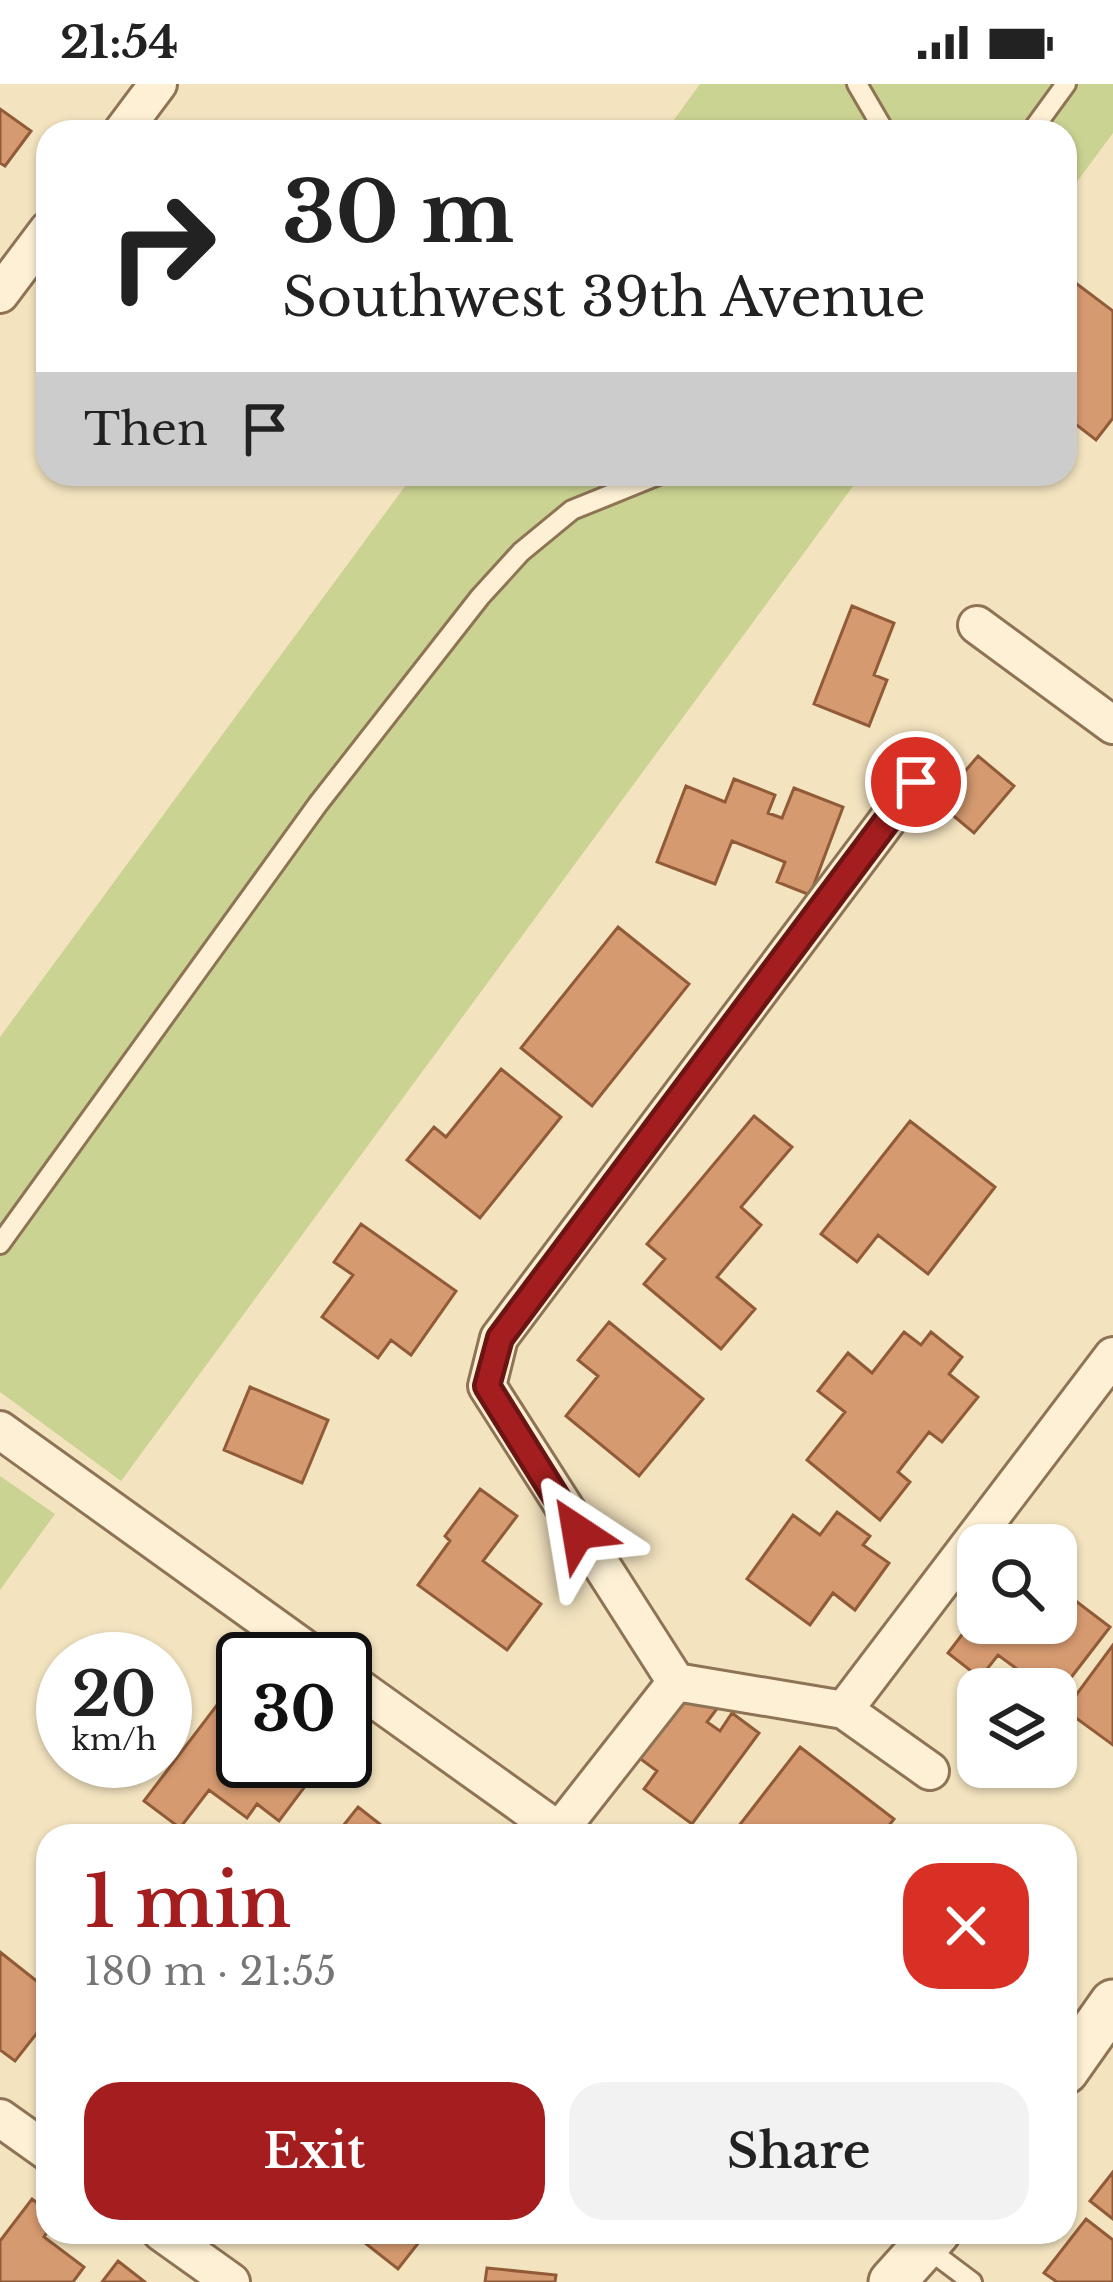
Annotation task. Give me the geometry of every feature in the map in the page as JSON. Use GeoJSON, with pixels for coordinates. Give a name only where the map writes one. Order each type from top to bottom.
{"type":"FeatureCollection","features":[{"type":"Feature","properties":{"kind":"street"},"geometry":{"type":"LineString","coordinates":[[131,120],[158,84]]}},
{"type":"Feature","properties":{"kind":"street"},"geometry":{"type":"LineString","coordinates":[[0,294],[36,246]]}},
{"type":"Feature","properties":{"kind":"street"},"geometry":{"type":"LineString","coordinates":[[977,625],[1113,725]]}},
{"type":"Feature","properties":{"kind":"street"},"geometry":{"type":"LineString","coordinates":[[916,782],[500,1338],[487,1386],[676,1682],[844,1710],[930,1771]]}},
{"type":"Feature","properties":{"kind":"street"},"geometry":{"type":"LineString","coordinates":[[844,1710],[1113,1356]]}},
{"type":"Feature","properties":{"kind":"street"},"geometry":{"type":"LineString","coordinates":[[0,1430],[281,1632]]}},
{"type":"Feature","properties":{"kind":"street"},"geometry":{"type":"LineString","coordinates":[[570,1824],[676,1682]]}},
{"type":"Feature","properties":{"kind":"street"},"geometry":{"type":"LineString","coordinates":[[372,1697],[548,1824]]}},
{"type":"Feature","properties":{"kind":"street"},"geometry":{"type":"LineString","coordinates":[[1077,2054],[1113,2003]]}},
{"type":"Feature","properties":{"kind":"street"},"geometry":{"type":"LineString","coordinates":[[0,2118],[36,2144]]}},
{"type":"Feature","properties":{"kind":"street"},"geometry":{"type":"LineString","coordinates":[[177,2244],[231,2282]]}},
{"type":"Feature","properties":{"kind":"street"},"geometry":{"type":"LineString","coordinates":[[892,2282],[926,2244]]}},
{"type":"Feature","properties":{"kind":"lane"},"geometry":{"type":"LineString","coordinates":[[857,84],[878,120]]}},
{"type":"Feature","properties":{"kind":"lane"},"geometry":{"type":"LineString","coordinates":[[1040,120],[1066,84]]}},
{"type":"Feature","properties":{"kind":"lane"},"geometry":{"type":"LineString","coordinates":[[0,1244],[318,804],[480,597],[521,553],[572,510],[631,486]]}},
{"type":"Feature","properties":{"kind":"lane"},"geometry":{"type":"LineString","coordinates":[[936,2244],[972,2282]]}},
{"type":"Feature","properties":{"kind":"green space"},"geometry":{"type":"Polygon","coordinates":[[[700,84],[1113,84],[1113,133],[1077,182],[1077,120],[674,120],[700,84]]]}},
{"type":"Feature","properties":{"kind":"green space"},"geometry":{"type":"Polygon","coordinates":[[[405,486],[853,486],[121,1481],[0,1392],[0,1037],[405,486]]]}},
{"type":"Feature","properties":{"kind":"green space"},"geometry":{"type":"Polygon","coordinates":[[[0,1476],[55,1514],[0,1590],[0,1476]]]}},
{"type":"Feature","properties":{"kind":"building"},"geometry":{"type":"Polygon","coordinates":[[[0,109],[31,131],[5,166],[0,163],[0,109]]]}},
{"type":"Feature","properties":{"kind":"building"},"geometry":{"type":"Polygon","coordinates":[[[1077,284],[1113,311],[1113,418],[1096,440],[1077,425],[1077,284]]]}},
{"type":"Feature","properties":{"kind":"building"},"geometry":{"type":"Polygon","coordinates":[[[852,606],[894,623],[874,675],[887,680],[869,726],[814,704],[852,606]]]}},
{"type":"Feature","properties":{"kind":"building"},"geometry":{"type":"Polygon","coordinates":[[[978,756],[1014,786],[974,833],[938,803],[978,756]]]}},
{"type":"Feature","properties":{"kind":"building"},"geometry":{"type":"Polygon","coordinates":[[[734,779],[775,795],[768,813],[782,818],[794,788],[843,807],[810,895],[777,882],[785,862],[732,841],[715,884],[657,862],[686,786],[725,802],[734,779]]]}},
{"type":"Feature","properties":{"kind":"building"},"geometry":{"type":"Polygon","coordinates":[[[618,927],[689,984],[592,1106],[521,1048],[618,927]]]}},
{"type":"Feature","properties":{"kind":"building"},"geometry":{"type":"Polygon","coordinates":[[[501,1069],[561,1117],[480,1218],[407,1160],[434,1127],[446,1137],[501,1069]]]}},
{"type":"Feature","properties":{"kind":"building"},"geometry":{"type":"Polygon","coordinates":[[[754,1116],[792,1147],[741,1207],[761,1225],[717,1277],[755,1309],[721,1349],[644,1284],[665,1259],[647,1244],[754,1116]]]}},
{"type":"Feature","properties":{"kind":"building"},"geometry":{"type":"Polygon","coordinates":[[[910,1121],[995,1187],[928,1274],[878,1235],[857,1262],[821,1234],[910,1121]]]}},
{"type":"Feature","properties":{"kind":"building"},"geometry":{"type":"Polygon","coordinates":[[[361,1224],[456,1291],[411,1355],[391,1340],[378,1358],[322,1317],[353,1275],[334,1262],[361,1224]]]}},
{"type":"Feature","properties":{"kind":"building"},"geometry":{"type":"Polygon","coordinates":[[[609,1322],[703,1399],[639,1476],[566,1416],[598,1376],[578,1360],[609,1322]]]}},
{"type":"Feature","properties":{"kind":"building"},"geometry":{"type":"Polygon","coordinates":[[[904,1332],[921,1345],[931,1332],[962,1357],[949,1374],[978,1397],[942,1442],[929,1432],[898,1472],[910,1482],[880,1520],[807,1460],[845,1412],[818,1391],[848,1353],[872,1373],[904,1332]]]}},
{"type":"Feature","properties":{"kind":"building"},"geometry":{"type":"Polygon","coordinates":[[[250,1387],[328,1420],[302,1483],[224,1450],[250,1387]]]}},
{"type":"Feature","properties":{"kind":"building"},"geometry":{"type":"Polygon","coordinates":[[[480,1489],[517,1516],[483,1561],[541,1604],[507,1650],[418,1585],[450,1541],[445,1536],[480,1489]]]}},
{"type":"Feature","properties":{"kind":"building"},"geometry":{"type":"Polygon","coordinates":[[[837,1512],[870,1536],[863,1545],[889,1563],[855,1610],[833,1593],[810,1625],[747,1579],[793,1515],[820,1535],[837,1512]]]}},
{"type":"Feature","properties":{"kind":"building"},"geometry":{"type":"Polygon","coordinates":[[[1077,1602],[1110,1627],[1077,1670],[1016,1668],[998,1655],[988,1668],[967,1668],[948,1653],[957,1641],[1077,1644],[1077,1602]]]}},
{"type":"Feature","properties":{"kind":"building"},"geometry":{"type":"Polygon","coordinates":[[[1113,1645],[1113,1745],[1077,1719],[1077,1694],[1113,1645]]]}},
{"type":"Feature","properties":{"kind":"building"},"geometry":{"type":"Polygon","coordinates":[[[685,1662],[728,1694],[707,1722],[720,1731],[732,1713],[759,1733],[692,1824],[644,1789],[657,1771],[623,1746],[685,1662]]]}},
{"type":"Feature","properties":{"kind":"building"},"geometry":{"type":"Polygon","coordinates":[[[216,1706],[216,1788],[304,1788],[279,1821],[257,1804],[247,1818],[209,1790],[183,1824],[175,1824],[144,1801],[154,1788],[192,1788],[192,1738],[216,1706]]]}},
{"type":"Feature","properties":{"kind":"building"},"geometry":{"type":"Polygon","coordinates":[[[800,1747],[894,1819],[890,1824],[740,1824],[800,1747]]]}},
{"type":"Feature","properties":{"kind":"building"},"geometry":{"type":"Polygon","coordinates":[[[358,1807],[380,1824],[345,1824],[358,1807]]]}},
{"type":"Feature","properties":{"kind":"building"},"geometry":{"type":"Polygon","coordinates":[[[0,1952],[36,1980],[36,2034],[15,2061],[0,2050],[0,1952]]]}},
{"type":"Feature","properties":{"kind":"building"},"geometry":{"type":"Polygon","coordinates":[[[1113,2172],[1113,2219],[1090,2201],[1113,2172]]]}},
{"type":"Feature","properties":{"kind":"building"},"geometry":{"type":"Polygon","coordinates":[[[32,2199],[36,2202],[36,2244],[53,2244],[84,2267],[73,2282],[0,2282],[0,2241],[32,2199]]]}},
{"type":"Feature","properties":{"kind":"building"},"geometry":{"type":"Polygon","coordinates":[[[1086,2219],[1113,2240],[1113,2282],[1057,2282],[1044,2273],[1067,2244],[1077,2244],[1077,2231],[1086,2219]]]}},
{"type":"Feature","properties":{"kind":"building"},"geometry":{"type":"Polygon","coordinates":[[[366,2244],[418,2244],[398,2269],[366,2244]]]}},
{"type":"Feature","properties":{"kind":"building"},"geometry":{"type":"Polygon","coordinates":[[[118,2261],[145,2282],[102,2282],[118,2261]]]}},
{"type":"Feature","properties":{"kind":"building"},"geometry":{"type":"Polygon","coordinates":[[[487,2268],[556,2275],[555,2282],[485,2282],[487,2268]]]}},
{"type":"Feature","properties":{"kind":"route"},"geometry":{"type":"LineString","coordinates":[[578,1532],[487,1386],[500,1338],[916,782]]}}]}
